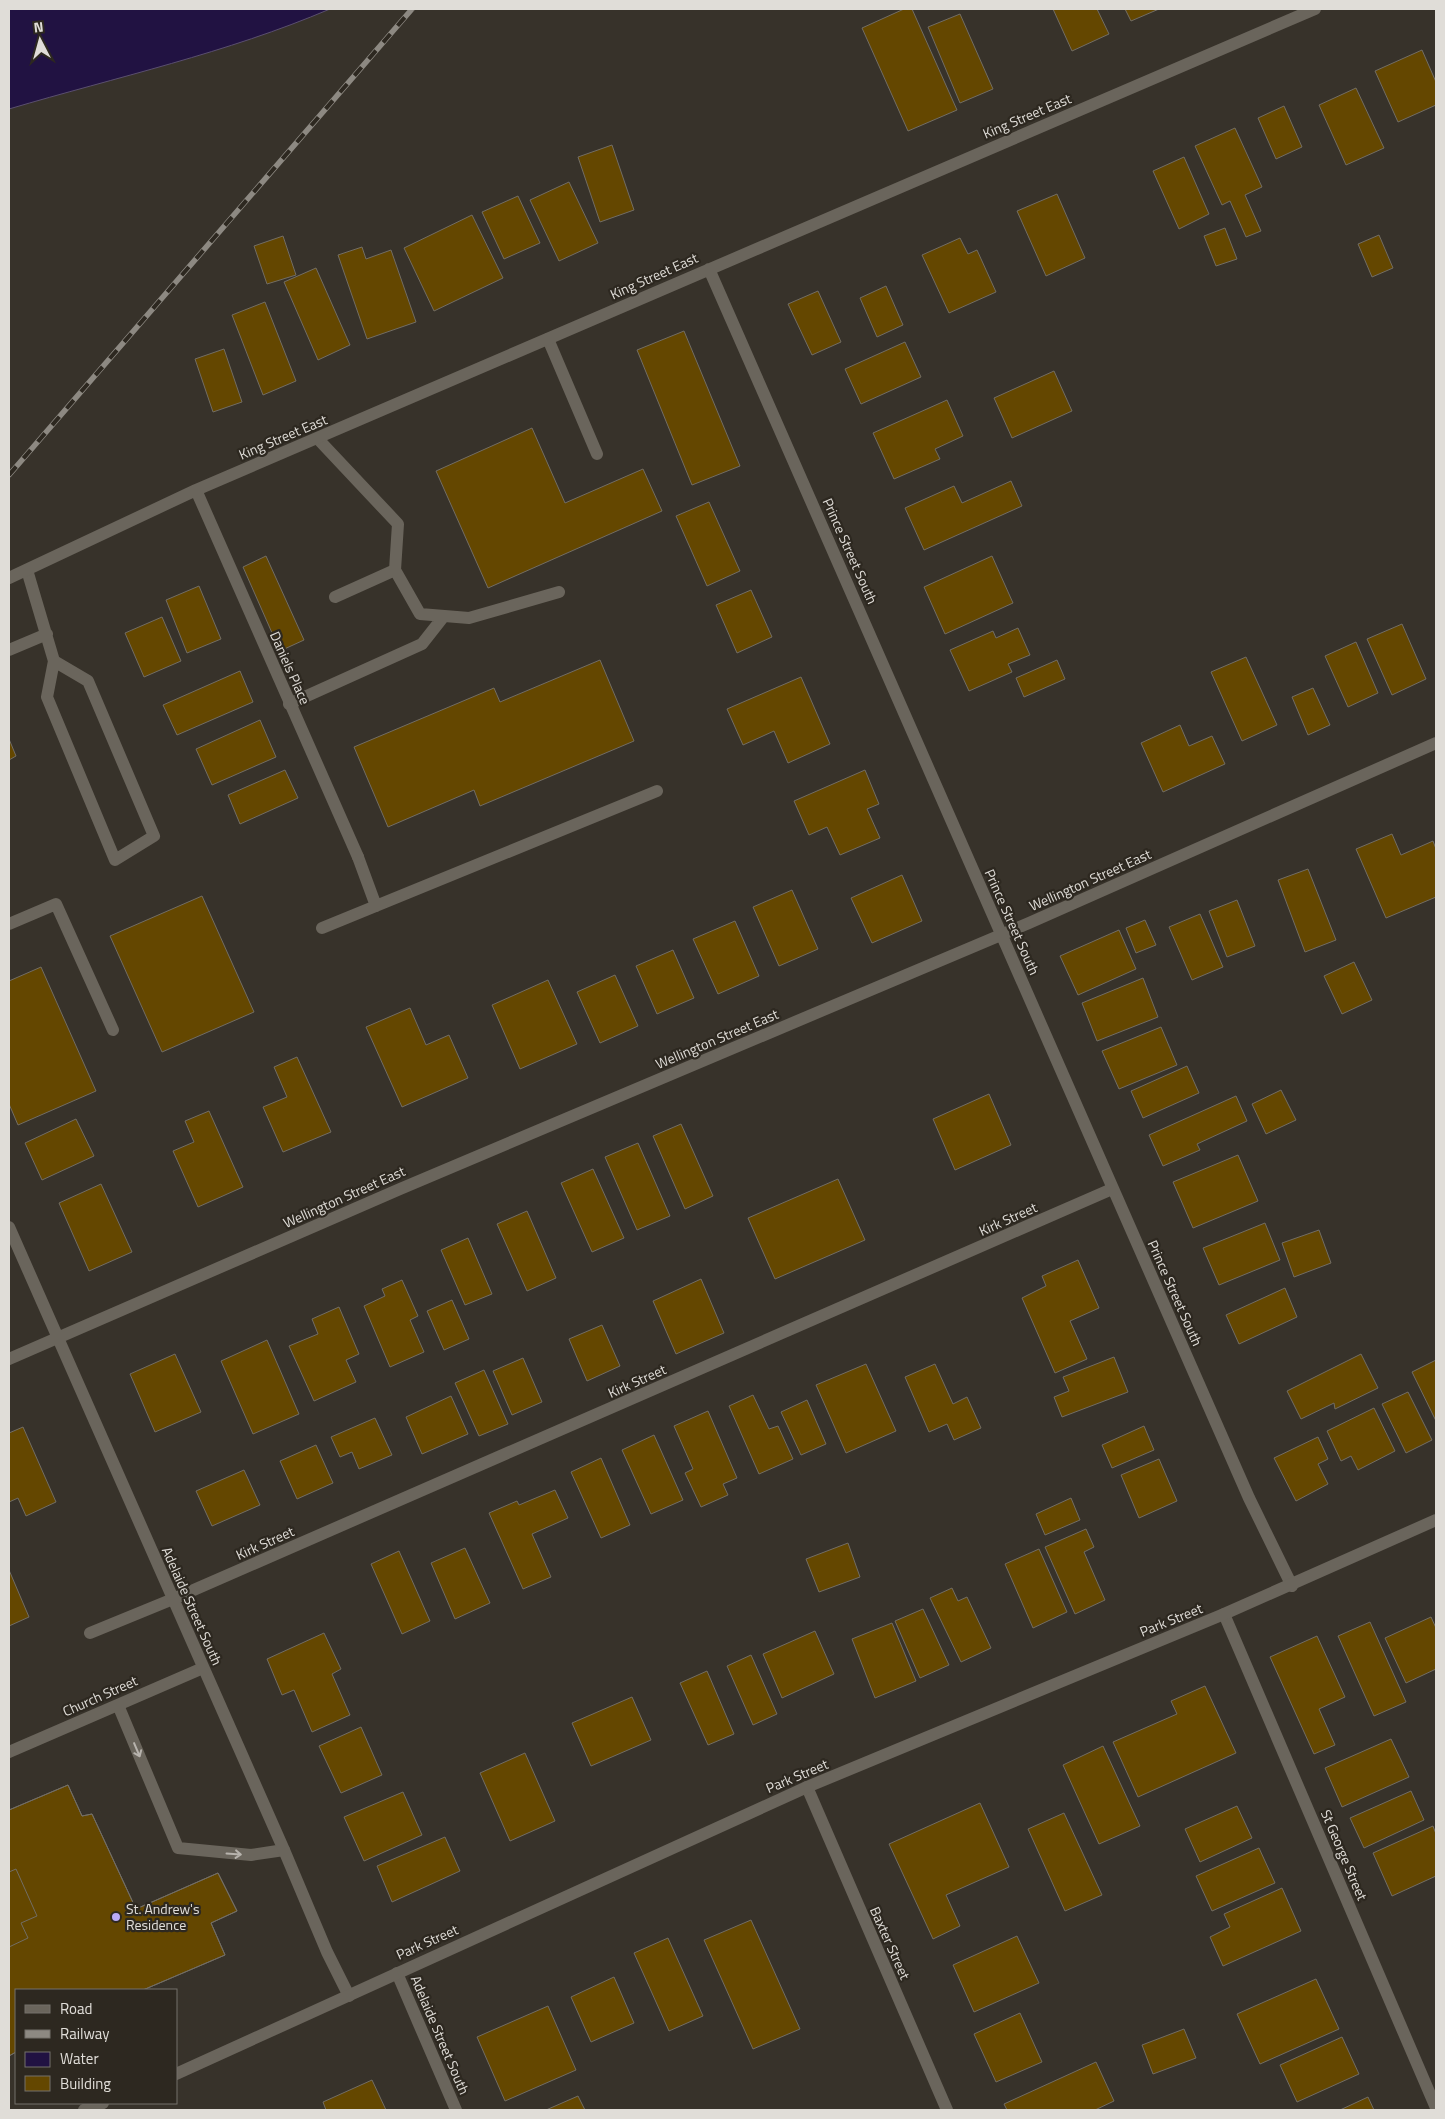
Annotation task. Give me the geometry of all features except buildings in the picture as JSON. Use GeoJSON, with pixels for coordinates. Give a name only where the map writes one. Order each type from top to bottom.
{"type":"FeatureCollection","features":[{"type":"Feature","properties":{"kind":"street","name":"King Street East"},"geometry":{"type":"LineString","coordinates":[[9,578],[196,490],[1315,9]]}},
{"type":"Feature","properties":{"kind":"street","name":"Prince Street South"},"geometry":{"type":"LineString","coordinates":[[709,269],[1248,1498],[1292,1586]]}},
{"type":"Feature","properties":{"kind":"street"},"geometry":{"type":"LineString","coordinates":[[548,339],[597,454]]}},
{"type":"Feature","properties":{"kind":"street"},"geometry":{"type":"LineString","coordinates":[[318,439],[398,524],[395,570],[420,614],[469,618],[558,592]]}},
{"type":"Feature","properties":{"kind":"street","name":"Daniels Place"},"geometry":{"type":"LineString","coordinates":[[196,490],[358,857],[376,906]]}},
{"type":"Feature","properties":{"kind":"street"},"geometry":{"type":"LineString","coordinates":[[26,570],[54,661],[47,697],[115,860],[154,836],[88,681],[54,661]]}},
{"type":"Feature","properties":{"kind":"street"},"geometry":{"type":"LineString","coordinates":[[335,597],[395,570]]}},
{"type":"Feature","properties":{"kind":"street"},"geometry":{"type":"LineString","coordinates":[[290,704],[422,644],[444,616]]}},
{"type":"Feature","properties":{"kind":"street"},"geometry":{"type":"LineString","coordinates":[[9,650],[47,634]]}},
{"type":"Feature","properties":{"kind":"street","name":"Wellington Street East"},"geometry":{"type":"LineString","coordinates":[[9,1359],[400,1189],[1002,935],[1436,743]]}},
{"type":"Feature","properties":{"kind":"street"},"geometry":{"type":"LineString","coordinates":[[322,928],[657,791]]}},
{"type":"Feature","properties":{"kind":"street"},"geometry":{"type":"LineString","coordinates":[[9,924],[56,904],[113,1030]]}},
{"type":"Feature","properties":{"kind":"street","name":"Kirk Street"},"geometry":{"type":"LineString","coordinates":[[90,1633],[173,1599],[1112,1189]]}},
{"type":"Feature","properties":{"kind":"street","name":"Adelaide Street South"},"geometry":{"type":"LineString","coordinates":[[9,1227],[284,1850],[327,1952],[349,1996]]}},
{"type":"Feature","properties":{"kind":"street","name":"Park Street"},"geometry":{"type":"LineString","coordinates":[[178,2073],[807,1787],[1292,1586],[1436,1520]]}},
{"type":"Feature","properties":{"kind":"street","name":"St George Street"},"geometry":{"type":"LineString","coordinates":[[1224,1614],[1436,2108]]}},
{"type":"Feature","properties":{"kind":"street","name":"Church Street"},"geometry":{"type":"LineString","coordinates":[[9,1752],[203,1668]]}},
{"type":"Feature","properties":{"kind":"street"},"geometry":{"type":"LineString","coordinates":[[118,1705],[178,1848],[251,1855],[284,1850]]}},
{"type":"Feature","properties":{"kind":"street","name":"Baxter Street"},"geometry":{"type":"LineString","coordinates":[[807,1787],[947,2110]]}},
{"type":"Feature","properties":{"kind":"street","name":"Adelaide Street South"},"geometry":{"type":"LineString","coordinates":[[397,1973],[456,2110]]}},
{"type":"Feature","properties":{"kind":"street"},"geometry":{"type":"LineString","coordinates":[[84,2110],[100,2104]]}},
{"type":"Feature","properties":{"kind":"water"},"geometry":{"type":"Polygon","coordinates":[[[9,9],[330,9],[291,25],[212,52],[9,109],[9,9]]]}},
{"type":"Feature","properties":{"kind":"railway"},"geometry":{"type":"LineString","coordinates":[[9,475],[412,9]]}},
{"type":"Feature","properties":{"kind":"place","name":"St. Andrew's Residence"},"geometry":{"type":"Point","coordinates":[116,1917]}}]}
